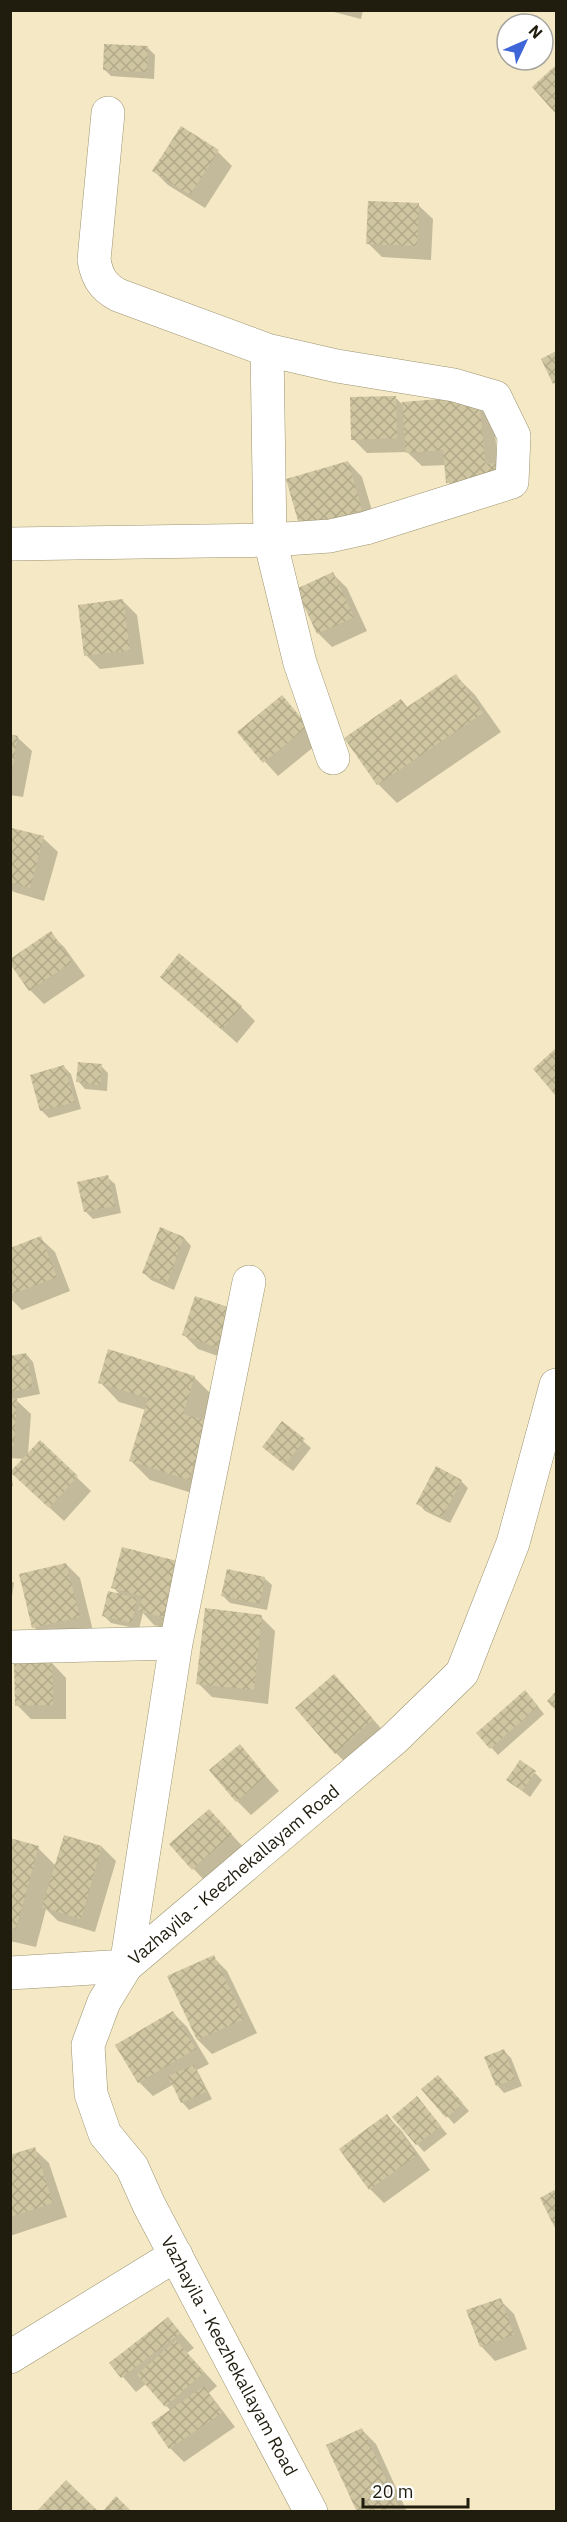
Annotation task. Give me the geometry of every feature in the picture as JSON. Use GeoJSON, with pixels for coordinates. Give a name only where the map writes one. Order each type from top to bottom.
{"type":"FeatureCollection","features":[{"type":"Feature","properties":{"kind":"street"},"geometry":{"type":"LineString","coordinates":[[10,544],[270,540],[347,533],[512,482],[514,436],[495,397],[454,385],[337,366],[267,350],[118,296],[104,286],[96,271],[94,261],[108,112]]}},
{"type":"Feature","properties":{"kind":"street"},"geometry":{"type":"LineString","coordinates":[[267,350],[270,540],[300,663],[333,758]]}},
{"type":"Feature","properties":{"kind":"street"},"geometry":{"type":"LineString","coordinates":[[10,1973],[126,1966],[176,1643],[249,1282]]}},
{"type":"Feature","properties":{"kind":"street","name":"Vazhayila - Keezhekallayam Road"},"geometry":{"type":"LineString","coordinates":[[311,2511],[132,2168],[105,2134],[91,2094],[88,2045],[104,2002],[126,1966],[394,1739],[462,1673],[513,1543],[556,1385]]}},
{"type":"Feature","properties":{"kind":"street"},"geometry":{"type":"LineString","coordinates":[[10,1647],[176,1643]]}},
{"type":"Feature","properties":{"kind":"street"},"geometry":{"type":"LineString","coordinates":[[10,2357],[176,2255]]}},
{"type":"Feature","properties":{"kind":"building"},"geometry":{"type":"Polygon","coordinates":[[[104,44],[148,46],[147,72],[103,70],[104,44]]]}},
{"type":"Feature","properties":{"kind":"building"},"geometry":{"type":"Polygon","coordinates":[[[555,66],[556,114],[532,87],[548,72],[555,72],[555,66]]]}},
{"type":"Feature","properties":{"kind":"building"},"geometry":{"type":"Polygon","coordinates":[[[181,126],[219,150],[190,195],[152,171],[181,126]]]}},
{"type":"Feature","properties":{"kind":"building"},"geometry":{"type":"Polygon","coordinates":[[[368,201],[419,203],[417,246],[366,244],[368,201]]]}},
{"type":"Feature","properties":{"kind":"building"},"geometry":{"type":"Polygon","coordinates":[[[556,351],[556,382],[553,384],[541,359],[556,351]]]}},
{"type":"Feature","properties":{"kind":"building"},"geometry":{"type":"Polygon","coordinates":[[[396,396],[397,438],[351,440],[350,397],[396,396]]]}},
{"type":"Feature","properties":{"kind":"building"},"geometry":{"type":"Polygon","coordinates":[[[479,396],[485,464],[496,463],[498,479],[446,483],[443,450],[406,453],[402,402],[479,396]]]}},
{"type":"Feature","properties":{"kind":"building"},"geometry":{"type":"Polygon","coordinates":[[[348,461],[362,510],[300,528],[286,479],[348,461]]]}},
{"type":"Feature","properties":{"kind":"building"},"geometry":{"type":"Polygon","coordinates":[[[333,572],[354,617],[317,634],[296,589],[333,572]]]}},
{"type":"Feature","properties":{"kind":"building"},"geometry":{"type":"Polygon","coordinates":[[[123,599],[130,650],[84,656],[78,605],[123,599]]]}},
{"type":"Feature","properties":{"kind":"building"},"geometry":{"type":"Polygon","coordinates":[[[456,674],[483,713],[377,785],[344,738],[401,699],[407,707],[456,674]]]}},
{"type":"Feature","properties":{"kind":"building"},"geometry":{"type":"Polygon","coordinates":[[[282,695],[308,726],[263,763],[237,732],[282,695]]]}},
{"type":"Feature","properties":{"kind":"building"},"geometry":{"type":"Polygon","coordinates":[[[10,734],[18,736],[12,770],[10,770],[10,734]]]}},
{"type":"Feature","properties":{"kind":"building"},"geometry":{"type":"Polygon","coordinates":[[[12,828],[44,836],[30,888],[10,882],[12,828]]]}},
{"type":"Feature","properties":{"kind":"building"},"geometry":{"type":"Polygon","coordinates":[[[51,931],[72,962],[29,991],[10,964],[10,959],[51,931]]]}},
{"type":"Feature","properties":{"kind":"building"},"geometry":{"type":"Polygon","coordinates":[[[179,953],[242,1006],[222,1030],[160,977],[179,953]]]}},
{"type":"Feature","properties":{"kind":"building"},"geometry":{"type":"Polygon","coordinates":[[[556,1048],[556,1096],[533,1069],[556,1048]]]}},
{"type":"Feature","properties":{"kind":"building"},"geometry":{"type":"Polygon","coordinates":[[[78,1062],[102,1064],[100,1085],[76,1082],[78,1062]]]}},
{"type":"Feature","properties":{"kind":"building"},"geometry":{"type":"Polygon","coordinates":[[[64,1065],[75,1102],[40,1111],[30,1075],[64,1065]]]}},
{"type":"Feature","properties":{"kind":"building"},"geometry":{"type":"Polygon","coordinates":[[[108,1175],[115,1206],[84,1212],[77,1182],[108,1175]]]}},
{"type":"Feature","properties":{"kind":"building"},"geometry":{"type":"Polygon","coordinates":[[[160,1227],[184,1237],[167,1283],[142,1273],[160,1227]]]}},
{"type":"Feature","properties":{"kind":"building"},"geometry":{"type":"Polygon","coordinates":[[[41,1236],[57,1277],[10,1295],[10,1248],[41,1236]]]}},
{"type":"Feature","properties":{"kind":"building"},"geometry":{"type":"Polygon","coordinates":[[[195,1296],[231,1308],[218,1348],[182,1335],[195,1296]]]}},
{"type":"Feature","properties":{"kind":"building"},"geometry":{"type":"Polygon","coordinates":[[[108,1349],[195,1376],[183,1414],[208,1421],[189,1480],[129,1461],[148,1398],[98,1383],[108,1349]]]}},
{"type":"Feature","properties":{"kind":"building"},"geometry":{"type":"Polygon","coordinates":[[[26,1353],[33,1387],[10,1392],[10,1356],[26,1353]]]}},
{"type":"Feature","properties":{"kind":"building"},"geometry":{"type":"Polygon","coordinates":[[[10,1398],[17,1399],[14,1446],[10,1445],[10,1398]]]}},
{"type":"Feature","properties":{"kind":"building"},"geometry":{"type":"Polygon","coordinates":[[[282,1421],[305,1439],[285,1465],[262,1447],[282,1421]]]}},
{"type":"Feature","properties":{"kind":"building"},"geometry":{"type":"Polygon","coordinates":[[[40,1440],[78,1476],[49,1508],[10,1472],[40,1440]]]}},
{"type":"Feature","properties":{"kind":"building"},"geometry":{"type":"Polygon","coordinates":[[[436,1466],[462,1480],[442,1517],[416,1504],[436,1466]]]}},
{"type":"Feature","properties":{"kind":"building"},"geometry":{"type":"Polygon","coordinates":[[[122,1547],[181,1562],[166,1618],[138,1611],[142,1596],[111,1588],[122,1547]]]}},
{"type":"Feature","properties":{"kind":"building"},"geometry":{"type":"Polygon","coordinates":[[[66,1563],[80,1617],[32,1628],[19,1574],[66,1563]]]}},
{"type":"Feature","properties":{"kind":"building"},"geometry":{"type":"Polygon","coordinates":[[[227,1569],[265,1577],[260,1604],[221,1596],[227,1569]]]}},
{"type":"Feature","properties":{"kind":"building"},"geometry":{"type":"Polygon","coordinates":[[[108,1591],[137,1598],[132,1623],[102,1616],[108,1591]]]}},
{"type":"Feature","properties":{"kind":"building"},"geometry":{"type":"Polygon","coordinates":[[[205,1608],[262,1615],[254,1690],[196,1684],[205,1608]]]}},
{"type":"Feature","properties":{"kind":"building"},"geometry":{"type":"Polygon","coordinates":[[[14,1662],[52,1662],[53,1705],[15,1706],[14,1662]]]}},
{"type":"Feature","properties":{"kind":"building"},"geometry":{"type":"Polygon","coordinates":[[[334,1674],[373,1719],[335,1754],[295,1708],[334,1674]]]}},
{"type":"Feature","properties":{"kind":"building"},"geometry":{"type":"Polygon","coordinates":[[[525,1690],[538,1706],[490,1749],[476,1733],[525,1690]]]}},
{"type":"Feature","properties":{"kind":"building"},"geometry":{"type":"Polygon","coordinates":[[[556,1691],[556,1711],[547,1701],[556,1691]]]}},
{"type":"Feature","properties":{"kind":"building"},"geometry":{"type":"Polygon","coordinates":[[[240,1744],[266,1776],[236,1802],[209,1770],[240,1744]]]}},
{"type":"Feature","properties":{"kind":"building"},"geometry":{"type":"Polygon","coordinates":[[[520,1760],[536,1771],[522,1791],[506,1780],[520,1760]]]}},
{"type":"Feature","properties":{"kind":"building"},"geometry":{"type":"Polygon","coordinates":[[[209,1809],[232,1834],[192,1870],[169,1844],[209,1809]]]}},
{"type":"Feature","properties":{"kind":"building"},"geometry":{"type":"Polygon","coordinates":[[[64,1835],[102,1846],[81,1919],[42,1907],[64,1835]]]}},
{"type":"Feature","properties":{"kind":"building"},"geometry":{"type":"Polygon","coordinates":[[[10,1838],[39,1846],[16,1929],[10,1927],[10,1838]]]}},
{"type":"Feature","properties":{"kind":"building"},"geometry":{"type":"Polygon","coordinates":[[[214,1955],[244,2019],[197,2040],[167,1976],[214,1955]]]}},
{"type":"Feature","properties":{"kind":"building"},"geometry":{"type":"Polygon","coordinates":[[[173,2011],[196,2049],[138,2083],[115,2045],[173,2011]]]}},
{"type":"Feature","properties":{"kind":"building"},"geometry":{"type":"Polygon","coordinates":[[[504,2049],[515,2079],[496,2086],[484,2057],[504,2049]]]}},
{"type":"Feature","properties":{"kind":"building"},"geometry":{"type":"Polygon","coordinates":[[[194,2065],[206,2092],[181,2103],[168,2076],[194,2065]]]}},
{"type":"Feature","properties":{"kind":"building"},"geometry":{"type":"Polygon","coordinates":[[[438,2075],[463,2103],[446,2118],[421,2089],[438,2075]]]}},
{"type":"Feature","properties":{"kind":"building"},"geometry":{"type":"Polygon","coordinates":[[[417,2096],[441,2126],[416,2145],[392,2117],[417,2096]]]}},
{"type":"Feature","properties":{"kind":"building"},"geometry":{"type":"Polygon","coordinates":[[[387,2114],[417,2155],[369,2190],[339,2149],[387,2114]]]}},
{"type":"Feature","properties":{"kind":"building"},"geometry":{"type":"Polygon","coordinates":[[[35,2147],[53,2203],[10,2217],[10,2155],[35,2147]]]}},
{"type":"Feature","properties":{"kind":"building"},"geometry":{"type":"Polygon","coordinates":[[[556,2189],[556,2230],[540,2198],[556,2189]]]}},
{"type":"Feature","properties":{"kind":"building"},"geometry":{"type":"Polygon","coordinates":[[[501,2298],[514,2335],[480,2347],[466,2310],[501,2298]]]}},
{"type":"Feature","properties":{"kind":"building"},"geometry":{"type":"Polygon","coordinates":[[[168,2317],[181,2333],[121,2378],[109,2363],[168,2317]]]}},
{"type":"Feature","properties":{"kind":"building"},"geometry":{"type":"Polygon","coordinates":[[[176,2340],[204,2372],[165,2407],[137,2375],[176,2340]]]}},
{"type":"Feature","properties":{"kind":"building"},"geometry":{"type":"Polygon","coordinates":[[[204,2386],[222,2413],[169,2449],[151,2423],[204,2386]]]}},
{"type":"Feature","properties":{"kind":"building"},"geometry":{"type":"Polygon","coordinates":[[[362,2428],[398,2505],[383,2512],[357,2512],[326,2445],[362,2428]]]}},
{"type":"Feature","properties":{"kind":"building"},"geometry":{"type":"Polygon","coordinates":[[[66,2480],[99,2512],[36,2512],[66,2480]]]}},
{"type":"Feature","properties":{"kind":"building"},"geometry":{"type":"Polygon","coordinates":[[[116,2496],[132,2512],[102,2512],[116,2496]]]}}]}
